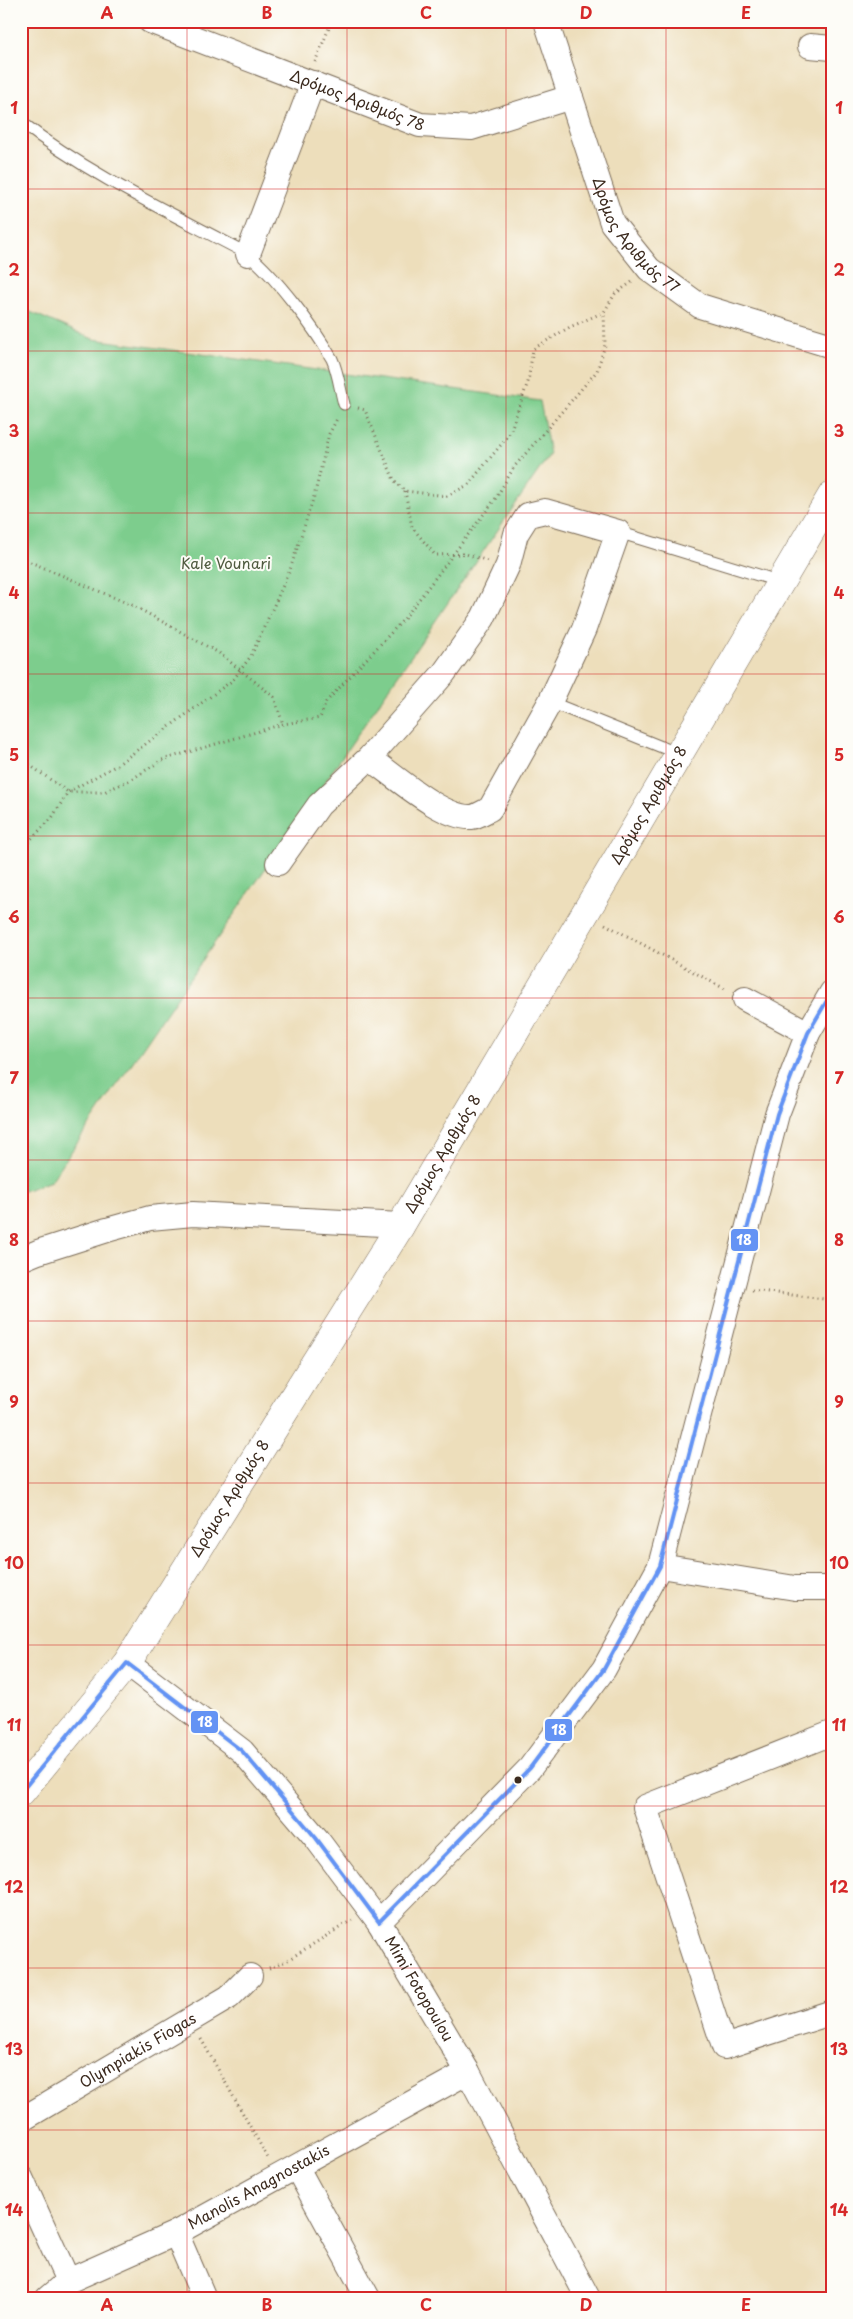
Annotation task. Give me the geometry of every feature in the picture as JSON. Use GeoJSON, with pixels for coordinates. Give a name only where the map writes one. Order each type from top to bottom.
{"type":"FeatureCollection","features":[{"type":"Feature","properties":{"kind":"street","name":"Δρόμος Αριθμός 78"},"geometry":{"type":"LineString","coordinates":[[150,21],[420,124],[471,128],[571,97]]}},
{"type":"Feature","properties":{"kind":"street","name":"Δρόμος Αριθμός 77"},"geometry":{"type":"LineString","coordinates":[[546,21],[612,223],[649,269],[700,306],[832,346]]}},
{"type":"Feature","properties":{"kind":"street"},"geometry":{"type":"LineString","coordinates":[[248,254],[310,82]]}},
{"type":"Feature","properties":{"kind":"street","name":"Δρόμος Αριθμός 8"},"geometry":{"type":"LineString","coordinates":[[21,1792],[127,1663],[400,1225],[832,495]]}},
{"type":"Feature","properties":{"kind":"street"},"geometry":{"type":"LineString","coordinates":[[278,863],[319,805],[370,758],[450,665],[483,618],[508,565],[516,534],[528,515],[545,511],[618,532],[584,629],[550,702],[490,809],[474,817],[457,815],[435,805],[370,758]]}},
{"type":"Feature","properties":{"kind":"street"},"geometry":{"type":"LineString","coordinates":[[375,1916],[530,1768],[604,1669],[660,1566],[777,1114],[808,1033],[832,992]]}},
{"type":"Feature","properties":{"kind":"street"},"geometry":{"type":"LineString","coordinates":[[745,1000],[808,1033]]}},
{"type":"Feature","properties":{"kind":"street"},"geometry":{"type":"LineString","coordinates":[[21,1259],[38,1252],[150,1218],[193,1214],[400,1225]]}},
{"type":"Feature","properties":{"kind":"street"},"geometry":{"type":"LineString","coordinates":[[660,1566],[795,1588],[832,1588]]}},
{"type":"Feature","properties":{"kind":"street","name":"Mimi Fotopoulou"},"geometry":{"type":"LineString","coordinates":[[127,1663],[242,1751],[316,1838],[375,1916],[468,2072],[588,2298]]}},
{"type":"Feature","properties":{"kind":"street"},"geometry":{"type":"LineString","coordinates":[[830,2013],[724,2048],[645,1807],[832,1733]]}},
{"type":"Feature","properties":{"kind":"street","name":"Olympiakis Fiogas"},"geometry":{"type":"LineString","coordinates":[[21,2120],[229,1997],[250,1976]]}},
{"type":"Feature","properties":{"kind":"street","name":"Manolis Anagnostakis"},"geometry":{"type":"LineString","coordinates":[[48,2298],[68,2281],[176,2233],[288,2173],[468,2072]]}},
{"type":"Feature","properties":{"kind":"street"},"geometry":{"type":"LineString","coordinates":[[288,2173],[368,2298]]}},
{"type":"Feature","properties":{"kind":"street"},"geometry":{"type":"LineString","coordinates":[[21,2178],[68,2281]]}},
{"type":"Feature","properties":{"kind":"street"},"geometry":{"type":"LineString","coordinates":[[176,2233],[204,2298]]}},
{"type":"Feature","properties":{"kind":"lane"},"geometry":{"type":"LineString","coordinates":[[21,122],[45,140],[110,179],[248,254],[263,267],[332,361],[344,404]]}},
{"type":"Feature","properties":{"kind":"lane"},"geometry":{"type":"LineString","coordinates":[[618,532],[780,582]]}},
{"type":"Feature","properties":{"kind":"lane"},"geometry":{"type":"LineString","coordinates":[[550,702],[679,754]]}},
{"type":"Feature","properties":{"kind":"path"},"geometry":{"type":"LineString","coordinates":[[310,82],[332,21]]}},
{"type":"Feature","properties":{"kind":"path"},"geometry":{"type":"LineString","coordinates":[[405,491],[447,496],[468,485],[509,435],[528,382],[533,350],[570,327],[604,312],[616,294],[649,269]]}},
{"type":"Feature","properties":{"kind":"path"},"geometry":{"type":"LineString","coordinates":[[21,759],[68,792],[104,792],[132,779],[162,760],[284,724],[320,718],[326,702],[404,619],[496,498],[514,468],[597,371],[605,345],[604,312]]}},
{"type":"Feature","properties":{"kind":"path"},"geometry":{"type":"LineString","coordinates":[[21,849],[52,818],[68,792],[117,765],[233,680],[251,656],[290,570],[315,493],[329,434],[344,404],[365,410],[394,480],[405,491],[412,527],[435,555],[466,554],[508,565]]}},
{"type":"Feature","properties":{"kind":"path"},"geometry":{"type":"LineString","coordinates":[[21,558],[134,606],[219,653],[274,697],[284,724]]}},
{"type":"Feature","properties":{"kind":"path"},"geometry":{"type":"LineString","coordinates":[[585,914],[745,1000]]}},
{"type":"Feature","properties":{"kind":"path"},"geometry":{"type":"LineString","coordinates":[[732,1288],[832,1300]]}},
{"type":"Feature","properties":{"kind":"path"},"geometry":{"type":"LineString","coordinates":[[250,1976],[286,1961],[375,1916]]}},
{"type":"Feature","properties":{"kind":"path"},"geometry":{"type":"LineString","coordinates":[[190,2020],[288,2173]]}},
{"type":"Feature","properties":{"kind":"green space","name":"Kale Vounari"},"geometry":{"type":"Polygon","coordinates":[[[21,308],[93,339],[540,401],[550,454],[51,1181],[21,1192],[21,308]]]}},
{"type":"Feature","properties":{"kind":"transit line","name":"18"},"geometry":{"type":"LineString","coordinates":[[21,1792],[127,1663],[242,1751],[316,1838],[379,1922],[530,1768],[604,1669],[660,1566],[777,1114],[808,1033],[832,992]]}}]}
